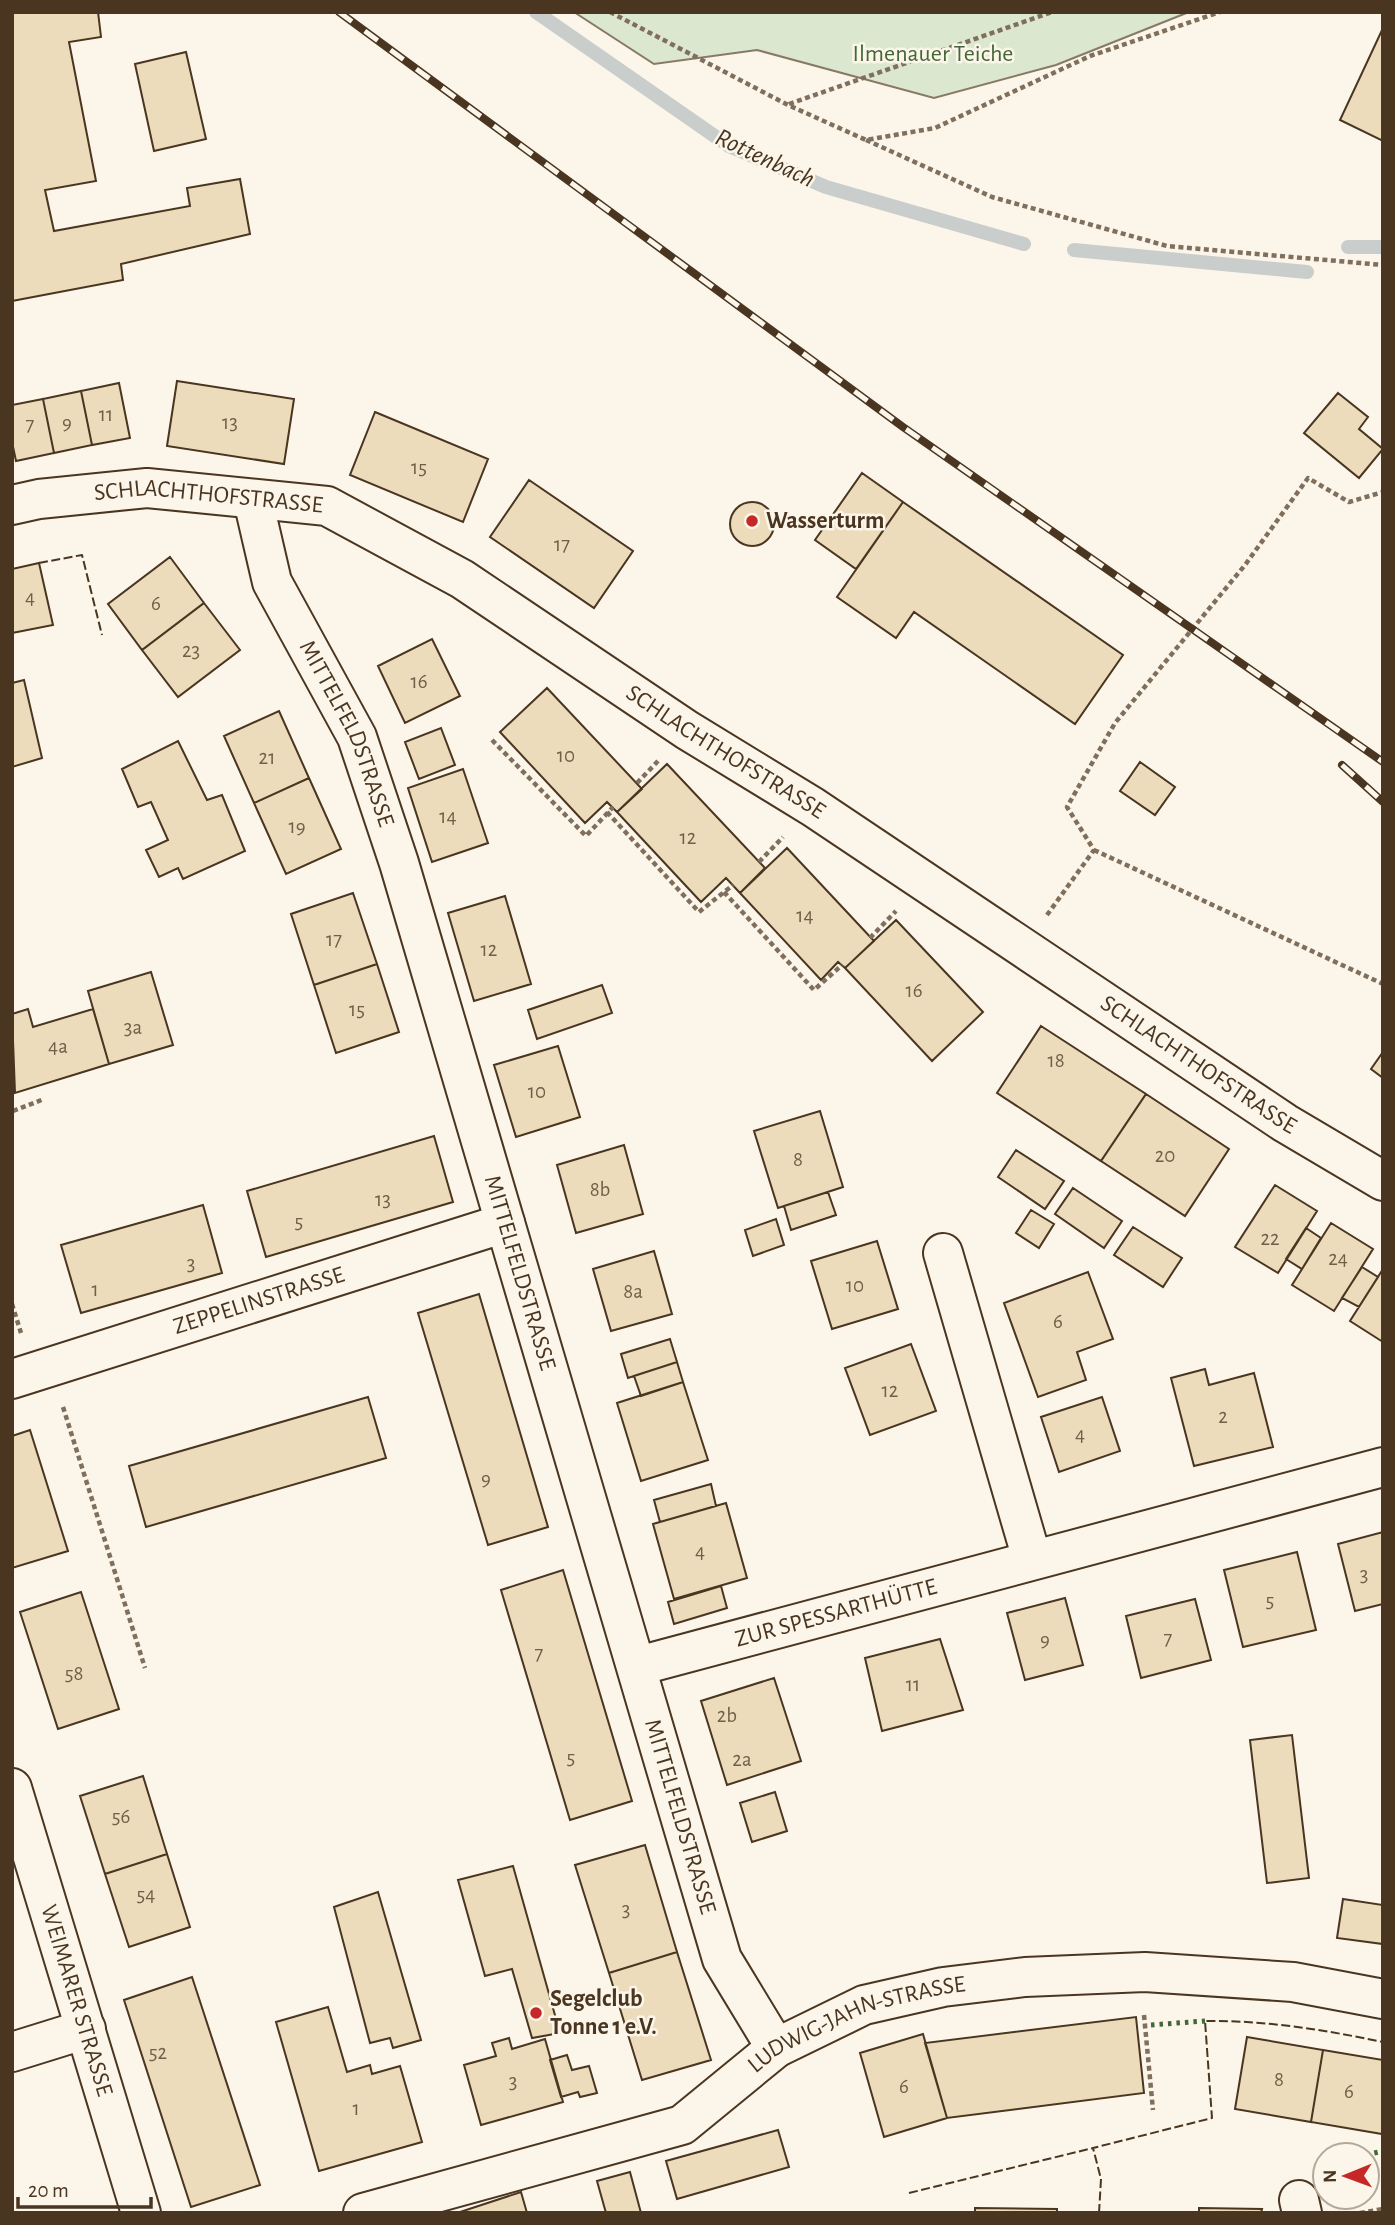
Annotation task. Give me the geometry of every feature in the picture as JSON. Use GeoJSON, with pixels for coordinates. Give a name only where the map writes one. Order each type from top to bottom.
{"type":"FeatureCollection","features":[{"type":"Feature","properties":{"kind":"street","name":"SCHLACHTHOFSTRASSE"},"geometry":{"type":"LineString","coordinates":[[12,505],[39,499],[147,488],[327,506],[462,579],[676,723],[813,807],[1274,1115],[1383,1181]]}},
{"type":"Feature","properties":{"kind":"street","name":"MITTELFELDSTRASSE"},"geometry":{"type":"LineString","coordinates":[[253,500],[272,582],[357,737],[399,863],[638,1666],[722,1959],[776,2048]]}},
{"type":"Feature","properties":{"kind":"street","name":"ZEPPELINSTRASSE"},"geometry":{"type":"LineString","coordinates":[[12,1379],[505,1223]]}},
{"type":"Feature","properties":{"kind":"street"},"geometry":{"type":"LineString","coordinates":[[943,1253],[1032,1559]]}},
{"type":"Feature","properties":{"kind":"street","name":"ZUR SPESSARTHÜTTE"},"geometry":{"type":"LineString","coordinates":[[638,1666],[1383,1467]]}},
{"type":"Feature","properties":{"kind":"street","name":"WEIMARER STRASSE"},"geometry":{"type":"LineString","coordinates":[[12,1788],[141,2213]]}},
{"type":"Feature","properties":{"kind":"street","name":"LUDWIG-JAHN-STRASSE"},"geometry":{"type":"LineString","coordinates":[[363,2213],[682,2124],[776,2048],[864,2006],[943,1987],[1026,1977],[1145,1972],[1293,1982],[1383,1999]]}},
{"type":"Feature","properties":{"kind":"street"},"geometry":{"type":"LineString","coordinates":[[12,2052],[86,2029]]}},
{"type":"Feature","properties":{"kind":"path"},"geometry":{"type":"LineString","coordinates":[[610,12],[788,105],[992,197],[1167,246],[1383,265]]}},
{"type":"Feature","properties":{"kind":"path"},"geometry":{"type":"LineString","coordinates":[[788,105],[1052,12]]}},
{"type":"Feature","properties":{"kind":"path"},"geometry":{"type":"LineString","coordinates":[[866,140],[935,128],[1090,56],[1220,12]]}},
{"type":"Feature","properties":{"kind":"path"},"geometry":{"type":"LineString","coordinates":[[1383,492],[1349,502],[1308,478],[1245,565],[1115,723],[1067,807],[1094,849],[1383,984]]}},
{"type":"Feature","properties":{"kind":"path"},"geometry":{"type":"LineString","coordinates":[[492,740],[586,836],[613,807]]}},
{"type":"Feature","properties":{"kind":"path"},"geometry":{"type":"LineString","coordinates":[[607,811],[699,912],[733,885]]}},
{"type":"Feature","properties":{"kind":"path"},"geometry":{"type":"LineString","coordinates":[[1046,916],[1094,849]]}},
{"type":"Feature","properties":{"kind":"path"},"geometry":{"type":"LineString","coordinates":[[724,892],[814,990],[842,965]]}},
{"type":"Feature","properties":{"kind":"path"},"geometry":{"type":"LineString","coordinates":[[13,1111],[44,1099]]}},
{"type":"Feature","properties":{"kind":"path"},"geometry":{"type":"LineString","coordinates":[[12,1304],[18,1323]]}},
{"type":"Feature","properties":{"kind":"path"},"geometry":{"type":"LineString","coordinates":[[50,1366],[145,1668]]}},
{"type":"Feature","properties":{"kind":"path"},"geometry":{"type":"LineString","coordinates":[[1144,2021],[1153,2110]]}},
{"type":"Feature","properties":{"kind":"path"},"geometry":{"type":"LineString","coordinates":[[1360,2213],[1383,2209]]}},
{"type":"Feature","properties":{"kind":"green space","name":"Ilmenauer Teiche"},"geometry":{"type":"Polygon","coordinates":[[[574,12],[1189,12],[1056,65],[934,98],[757,50],[654,64],[574,12]]]}},
{"type":"Feature","properties":{"kind":"building"},"geometry":{"type":"Polygon","coordinates":[[[12,12],[98,12],[101,37],[69,42],[96,181],[45,190],[54,231],[190,206],[187,188],[240,179],[250,234],[121,264],[123,280],[12,301],[12,12]]]}},
{"type":"Feature","properties":{"kind":"building"},"geometry":{"type":"Polygon","coordinates":[[[1383,28],[1383,141],[1340,120],[1383,28]]]}},
{"type":"Feature","properties":{"kind":"building"},"geometry":{"type":"Polygon","coordinates":[[[186,52],[206,139],[154,151],[135,64],[186,52]]]}},
{"type":"Feature","properties":{"kind":"building"},"geometry":{"type":"Polygon","coordinates":[[[177,381],[294,399],[284,464],[167,446],[177,381]]]}},
{"type":"Feature","properties":{"kind":"building"},"geometry":{"type":"Polygon","coordinates":[[[119,383],[130,438],[92,445],[81,391],[119,383]]]}},
{"type":"Feature","properties":{"kind":"building"},"geometry":{"type":"Polygon","coordinates":[[[81,391],[92,445],[54,453],[43,399],[81,391]]]}},
{"type":"Feature","properties":{"kind":"building"},"geometry":{"type":"Polygon","coordinates":[[[1338,393],[1368,417],[1359,429],[1383,449],[1359,478],[1304,433],[1338,393]]]}},
{"type":"Feature","properties":{"kind":"building"},"geometry":{"type":"Polygon","coordinates":[[[43,399],[54,453],[16,461],[12,442],[12,405],[43,399]]]}},
{"type":"Feature","properties":{"kind":"building"},"geometry":{"type":"Polygon","coordinates":[[[375,412],[488,459],[463,522],[350,475],[375,412]]]}},
{"type":"Feature","properties":{"kind":"building"},"geometry":{"type":"Polygon","coordinates":[[[862,473],[903,502],[856,569],[815,540],[862,473]]]}},
{"type":"Feature","properties":{"kind":"building"},"geometry":{"type":"Polygon","coordinates":[[[529,480],[633,551],[594,608],[490,537],[529,480]]]}},
{"type":"Feature","properties":{"kind":"building","name":"Wasserturm"},"geometry":{"type":"Polygon","coordinates":[[[752,502],[768,508],[774,524],[768,540],[752,546],[736,540],[730,524],[736,508],[752,502]]]}},
{"type":"Feature","properties":{"kind":"building"},"geometry":{"type":"Polygon","coordinates":[[[903,502],[1123,655],[1075,724],[914,612],[896,638],[837,597],[903,502]]]}},
{"type":"Feature","properties":{"kind":"building"},"geometry":{"type":"Polygon","coordinates":[[[170,557],[204,603],[142,650],[108,604],[170,557]]]}},
{"type":"Feature","properties":{"kind":"building"},"geometry":{"type":"Polygon","coordinates":[[[39,563],[53,625],[12,633],[12,569],[39,563]]]}},
{"type":"Feature","properties":{"kind":"building"},"geometry":{"type":"Polygon","coordinates":[[[204,603],[240,650],[178,697],[142,650],[204,603]]]}},
{"type":"Feature","properties":{"kind":"building"},"geometry":{"type":"Polygon","coordinates":[[[432,639],[460,696],[405,723],[378,666],[432,639]]]}},
{"type":"Feature","properties":{"kind":"building"},"geometry":{"type":"Polygon","coordinates":[[[24,680],[42,758],[12,767],[12,683],[24,680]]]}},
{"type":"Feature","properties":{"kind":"building"},"geometry":{"type":"Polygon","coordinates":[[[547,688],[642,789],[617,812],[607,802],[585,823],[500,732],[547,688]]]}},
{"type":"Feature","properties":{"kind":"building"},"geometry":{"type":"Polygon","coordinates":[[[279,711],[309,778],[254,803],[224,736],[279,711]]]}},
{"type":"Feature","properties":{"kind":"building"},"geometry":{"type":"Polygon","coordinates":[[[441,728],[455,765],[419,779],[405,742],[441,728]]]}},
{"type":"Feature","properties":{"kind":"building"},"geometry":{"type":"Polygon","coordinates":[[[178,741],[207,800],[222,795],[245,851],[183,879],[178,868],[159,877],[146,850],[168,840],[151,802],[138,807],[122,769],[178,741]]]}},
{"type":"Feature","properties":{"kind":"building"},"geometry":{"type":"Polygon","coordinates":[[[1140,762],[1175,787],[1155,815],[1120,791],[1140,762]]]}},
{"type":"Feature","properties":{"kind":"building"},"geometry":{"type":"Polygon","coordinates":[[[667,764],[765,868],[740,893],[726,878],[701,902],[617,812],[667,764]]]}},
{"type":"Feature","properties":{"kind":"building"},"geometry":{"type":"Polygon","coordinates":[[[463,769],[488,843],[432,862],[408,788],[463,769]]]}},
{"type":"Feature","properties":{"kind":"building"},"geometry":{"type":"Polygon","coordinates":[[[309,778],[341,849],[286,874],[254,803],[309,778]]]}},
{"type":"Feature","properties":{"kind":"building"},"geometry":{"type":"Polygon","coordinates":[[[787,848],[874,941],[845,968],[838,962],[821,980],[740,893],[787,848]]]}},
{"type":"Feature","properties":{"kind":"building"},"geometry":{"type":"Polygon","coordinates":[[[353,893],[377,964],[314,985],[291,914],[353,893]]]}},
{"type":"Feature","properties":{"kind":"building"},"geometry":{"type":"Polygon","coordinates":[[[505,896],[531,984],[474,1001],[448,913],[505,896]]]}},
{"type":"Feature","properties":{"kind":"building"},"geometry":{"type":"Polygon","coordinates":[[[896,920],[983,1012],[932,1061],[845,968],[896,920]]]}},
{"type":"Feature","properties":{"kind":"building"},"geometry":{"type":"Polygon","coordinates":[[[377,964],[399,1032],[336,1053],[314,985],[377,964]]]}},
{"type":"Feature","properties":{"kind":"building"},"geometry":{"type":"Polygon","coordinates":[[[151,972],[173,1045],[109,1064],[88,991],[151,972]]]}},
{"type":"Feature","properties":{"kind":"building"},"geometry":{"type":"Polygon","coordinates":[[[602,985],[612,1013],[537,1039],[528,1010],[602,985]]]}},
{"type":"Feature","properties":{"kind":"building"},"geometry":{"type":"Polygon","coordinates":[[[28,1009],[33,1027],[93,1009],[109,1064],[15,1093],[12,1014],[28,1009]]]}},
{"type":"Feature","properties":{"kind":"building"},"geometry":{"type":"Polygon","coordinates":[[[1041,1026],[1146,1094],[1101,1161],[997,1093],[1041,1026]]]}},
{"type":"Feature","properties":{"kind":"building"},"geometry":{"type":"Polygon","coordinates":[[[558,1046],[580,1117],[516,1137],[494,1065],[558,1046]]]}},
{"type":"Feature","properties":{"kind":"building"},"geometry":{"type":"Polygon","coordinates":[[[1383,1052],[1383,1078],[1371,1069],[1383,1052]]]}},
{"type":"Feature","properties":{"kind":"building"},"geometry":{"type":"Polygon","coordinates":[[[1146,1094],[1229,1149],[1185,1216],[1101,1161],[1146,1094]]]}},
{"type":"Feature","properties":{"kind":"building"},"geometry":{"type":"Polygon","coordinates":[[[820,1111],[843,1187],[778,1208],[754,1131],[820,1111]]]}},
{"type":"Feature","properties":{"kind":"building"},"geometry":{"type":"Polygon","coordinates":[[[434,1136],[453,1202],[266,1257],[247,1191],[434,1136]]]}},
{"type":"Feature","properties":{"kind":"building"},"geometry":{"type":"Polygon","coordinates":[[[624,1145],[643,1214],[576,1233],[557,1165],[624,1145]]]}},
{"type":"Feature","properties":{"kind":"building"},"geometry":{"type":"Polygon","coordinates":[[[1016,1150],[1064,1181],[1045,1209],[998,1177],[1016,1150]]]}},
{"type":"Feature","properties":{"kind":"building"},"geometry":{"type":"Polygon","coordinates":[[[1275,1185],[1317,1211],[1278,1273],[1235,1247],[1275,1185]]]}},
{"type":"Feature","properties":{"kind":"building"},"geometry":{"type":"Polygon","coordinates":[[[1073,1188],[1122,1221],[1104,1248],[1055,1214],[1073,1188]]]}},
{"type":"Feature","properties":{"kind":"building"},"geometry":{"type":"Polygon","coordinates":[[[828,1192],[836,1215],[791,1230],[784,1206],[828,1192]]]}},
{"type":"Feature","properties":{"kind":"building"},"geometry":{"type":"Polygon","coordinates":[[[203,1205],[222,1273],[81,1313],[61,1245],[203,1205]]]}},
{"type":"Feature","properties":{"kind":"building"},"geometry":{"type":"Polygon","coordinates":[[[1031,1210],[1054,1224],[1039,1248],[1016,1233],[1031,1210]]]}},
{"type":"Feature","properties":{"kind":"building"},"geometry":{"type":"Polygon","coordinates":[[[776,1219],[784,1245],[753,1256],[745,1230],[776,1219]]]}},
{"type":"Feature","properties":{"kind":"building"},"geometry":{"type":"Polygon","coordinates":[[[1331,1223],[1373,1249],[1334,1311],[1292,1285],[1331,1223]]]}},
{"type":"Feature","properties":{"kind":"building"},"geometry":{"type":"Polygon","coordinates":[[[1133,1227],[1182,1258],[1163,1287],[1114,1255],[1133,1227]]]}},
{"type":"Feature","properties":{"kind":"building"},"geometry":{"type":"Polygon","coordinates":[[[1306,1228],[1321,1238],[1302,1269],[1286,1259],[1306,1228]]]}},
{"type":"Feature","properties":{"kind":"building"},"geometry":{"type":"Polygon","coordinates":[[[877,1241],[898,1309],[832,1329],[811,1261],[877,1241]]]}},
{"type":"Feature","properties":{"kind":"building"},"geometry":{"type":"Polygon","coordinates":[[[654,1251],[672,1314],[611,1331],[593,1269],[654,1251]]]}},
{"type":"Feature","properties":{"kind":"building"},"geometry":{"type":"Polygon","coordinates":[[[1362,1267],[1378,1277],[1359,1307],[1342,1298],[1362,1267]]]}},
{"type":"Feature","properties":{"kind":"building"},"geometry":{"type":"Polygon","coordinates":[[[1383,1269],[1383,1342],[1350,1321],[1383,1269]]]}},
{"type":"Feature","properties":{"kind":"building"},"geometry":{"type":"Polygon","coordinates":[[[1088,1272],[1113,1339],[1077,1352],[1086,1380],[1038,1397],[1004,1303],[1088,1272]]]}},
{"type":"Feature","properties":{"kind":"building"},"geometry":{"type":"Polygon","coordinates":[[[479,1294],[548,1527],[488,1545],[418,1313],[479,1294]]]}},
{"type":"Feature","properties":{"kind":"building"},"geometry":{"type":"Polygon","coordinates":[[[670,1339],[677,1362],[628,1378],[621,1354],[670,1339]]]}},
{"type":"Feature","properties":{"kind":"building"},"geometry":{"type":"Polygon","coordinates":[[[911,1344],[936,1411],[870,1435],[845,1368],[911,1344]]]}},
{"type":"Feature","properties":{"kind":"building"},"geometry":{"type":"Polygon","coordinates":[[[677,1362],[683,1382],[641,1396],[634,1376],[677,1362]]]}},
{"type":"Feature","properties":{"kind":"building"},"geometry":{"type":"Polygon","coordinates":[[[1205,1369],[1209,1385],[1254,1373],[1273,1447],[1194,1466],[1171,1378],[1205,1369]]]}},
{"type":"Feature","properties":{"kind":"building"},"geometry":{"type":"Polygon","coordinates":[[[683,1382],[708,1460],[641,1481],[617,1403],[683,1382]]]}},
{"type":"Feature","properties":{"kind":"building"},"geometry":{"type":"Polygon","coordinates":[[[368,1397],[386,1458],[146,1527],[129,1466],[368,1397]]]}},
{"type":"Feature","properties":{"kind":"building"},"geometry":{"type":"Polygon","coordinates":[[[1102,1397],[1120,1451],[1059,1472],[1041,1417],[1102,1397]]]}},
{"type":"Feature","properties":{"kind":"building"},"geometry":{"type":"Polygon","coordinates":[[[30,1430],[68,1551],[12,1568],[12,1436],[30,1430]]]}},
{"type":"Feature","properties":{"kind":"building"},"geometry":{"type":"Polygon","coordinates":[[[711,1484],[716,1506],[660,1522],[654,1500],[711,1484]]]}},
{"type":"Feature","properties":{"kind":"building"},"geometry":{"type":"Polygon","coordinates":[[[726,1503],[747,1578],[674,1599],[653,1524],[726,1503]]]}},
{"type":"Feature","properties":{"kind":"building"},"geometry":{"type":"Polygon","coordinates":[[[1383,1532],[1383,1604],[1355,1611],[1338,1544],[1383,1532]]]}},
{"type":"Feature","properties":{"kind":"building"},"geometry":{"type":"Polygon","coordinates":[[[1297,1552],[1316,1630],[1243,1647],[1224,1570],[1297,1552]]]}},
{"type":"Feature","properties":{"kind":"building"},"geometry":{"type":"Polygon","coordinates":[[[563,1570],[632,1801],[570,1820],[501,1590],[563,1570]]]}},
{"type":"Feature","properties":{"kind":"building"},"geometry":{"type":"Polygon","coordinates":[[[721,1586],[727,1608],[674,1624],[668,1602],[721,1586]]]}},
{"type":"Feature","properties":{"kind":"building"},"geometry":{"type":"Polygon","coordinates":[[[81,1592],[119,1709],[58,1729],[20,1612],[81,1592]]]}},
{"type":"Feature","properties":{"kind":"building"},"geometry":{"type":"Polygon","coordinates":[[[1065,1598],[1083,1665],[1025,1680],[1007,1613],[1065,1598]]]}},
{"type":"Feature","properties":{"kind":"building"},"geometry":{"type":"Polygon","coordinates":[[[1195,1599],[1211,1660],[1141,1678],[1126,1616],[1195,1599]]]}},
{"type":"Feature","properties":{"kind":"building"},"geometry":{"type":"Polygon","coordinates":[[[940,1639],[963,1710],[882,1731],[865,1658],[940,1639]]]}},
{"type":"Feature","properties":{"kind":"building"},"geometry":{"type":"Polygon","coordinates":[[[774,1678],[801,1761],[727,1785],[701,1701],[774,1678]]]}},
{"type":"Feature","properties":{"kind":"building"},"geometry":{"type":"Polygon","coordinates":[[[1292,1735],[1309,1878],[1267,1883],[1250,1740],[1292,1735]]]}},
{"type":"Feature","properties":{"kind":"building"},"geometry":{"type":"Polygon","coordinates":[[[143,1776],[167,1854],[105,1874],[80,1796],[143,1776]]]}},
{"type":"Feature","properties":{"kind":"building"},"geometry":{"type":"Polygon","coordinates":[[[775,1792],[787,1831],[752,1842],[740,1803],[775,1792]]]}},
{"type":"Feature","properties":{"kind":"building"},"geometry":{"type":"Polygon","coordinates":[[[645,1845],[677,1952],[609,1973],[575,1865],[645,1845]]]}},
{"type":"Feature","properties":{"kind":"building"},"geometry":{"type":"Polygon","coordinates":[[[167,1854],[190,1927],[129,1947],[105,1874],[167,1854]]]}},
{"type":"Feature","properties":{"kind":"building"},"geometry":{"type":"Polygon","coordinates":[[[513,1866],[560,2033],[532,2038],[512,1969],[485,1976],[458,1880],[513,1866]]]}},
{"type":"Feature","properties":{"kind":"building"},"geometry":{"type":"Polygon","coordinates":[[[378,1892],[421,2040],[393,2048],[390,2038],[370,2043],[334,1907],[378,1892]]]}},
{"type":"Feature","properties":{"kind":"building"},"geometry":{"type":"Polygon","coordinates":[[[1343,1899],[1383,1905],[1383,1944],[1337,1938],[1343,1899]]]}},
{"type":"Feature","properties":{"kind":"building"},"geometry":{"type":"Polygon","coordinates":[[[677,1952],[711,2060],[642,2080],[609,1973],[677,1952]]]}},
{"type":"Feature","properties":{"kind":"building"},"geometry":{"type":"Polygon","coordinates":[[[192,1977],[260,2185],[191,2207],[124,2000],[192,1977]]]}},
{"type":"Feature","properties":{"kind":"building"},"geometry":{"type":"Polygon","coordinates":[[[328,2007],[347,2072],[370,2065],[372,2074],[400,2066],[422,2142],[319,2171],[276,2022],[328,2007]]]}},
{"type":"Feature","properties":{"kind":"building"},"geometry":{"type":"Polygon","coordinates":[[[1136,2017],[1144,2093],[947,2118],[925,2043],[1136,2017]]]}},
{"type":"Feature","properties":{"kind":"building"},"geometry":{"type":"Polygon","coordinates":[[[923,2034],[947,2118],[884,2137],[860,2053],[923,2034]]]}},
{"type":"Feature","properties":{"kind":"building"},"geometry":{"type":"Polygon","coordinates":[[[1247,2037],[1323,2050],[1311,2122],[1235,2109],[1247,2037]]]}},
{"type":"Feature","properties":{"kind":"building"},"geometry":{"type":"Polygon","coordinates":[[[509,2038],[512,2049],[545,2039],[563,2102],[481,2125],[464,2065],[496,2056],[492,2043],[509,2038]]]}},
{"type":"Feature","properties":{"kind":"building"},"geometry":{"type":"Polygon","coordinates":[[[1323,2050],[1383,2060],[1382,2134],[1311,2122],[1323,2050]]]}},
{"type":"Feature","properties":{"kind":"building"},"geometry":{"type":"Polygon","coordinates":[[[567,2055],[572,2070],[589,2066],[597,2093],[580,2097],[578,2092],[561,2097],[550,2060],[567,2055]]]}},
{"type":"Feature","properties":{"kind":"building"},"geometry":{"type":"Polygon","coordinates":[[[778,2130],[789,2167],[677,2199],[666,2161],[778,2130]]]}},
{"type":"Feature","properties":{"kind":"building"},"geometry":{"type":"Polygon","coordinates":[[[630,2172],[641,2213],[606,2213],[597,2181],[630,2172]]]}},
{"type":"Feature","properties":{"kind":"building"},"geometry":{"type":"Polygon","coordinates":[[[521,2192],[527,2213],[457,2213],[521,2192]]]}},
{"type":"Feature","properties":{"kind":"building"},"geometry":{"type":"Polygon","coordinates":[[[975,2208],[1057,2209],[1057,2213],[975,2213],[975,2208]]]}},
{"type":"Feature","properties":{"kind":"building"},"geometry":{"type":"Polygon","coordinates":[[[1199,2208],[1262,2209],[1261,2213],[1199,2213],[1199,2208]]]}},
{"type":"Feature","properties":{"kind":"waterway","name":"Rottenbach"},"geometry":{"type":"LineString","coordinates":[[536,12],[729,146],[826,187],[1024,244]]}},
{"type":"Feature","properties":{"kind":"waterway","name":"Rottenbach"},"geometry":{"type":"LineString","coordinates":[[1348,247],[1383,247]]}},
{"type":"Feature","properties":{"kind":"waterway","name":"Rottenbach"},"geometry":{"type":"LineString","coordinates":[[1074,250],[1307,272]]}},
{"type":"Feature","properties":{"kind":"railway"},"geometry":{"type":"LineString","coordinates":[[339,12],[903,427],[1383,762]]}},
{"type":"Feature","properties":{"kind":"railway"},"geometry":{"type":"LineString","coordinates":[[1342,765],[1383,802]]}},
{"type":"Feature","properties":{"kind":"hedge"},"geometry":{"type":"LineString","coordinates":[[1151,2025],[1205,2021]]}},
{"type":"Feature","properties":{"kind":"fence"},"geometry":{"type":"LineString","coordinates":[[39,563],[82,555],[102,635]]}},
{"type":"Feature","properties":{"kind":"fence"},"geometry":{"type":"LineString","coordinates":[[1099,2213],[1101,2179],[1093,2148],[1212,2118],[1205,2021],[1294,2027],[1383,2042]]}},
{"type":"Feature","properties":{"kind":"fence"},"geometry":{"type":"LineString","coordinates":[[909,2193],[1093,2148]]}},
{"type":"Feature","properties":{"kind":"place","name":"Wasserturm"},"geometry":{"type":"Point","coordinates":[752,521]}},
{"type":"Feature","properties":{"kind":"place","name":"Segelclub Tonne 1 e.V."},"geometry":{"type":"Point","coordinates":[536,2013]}}]}
